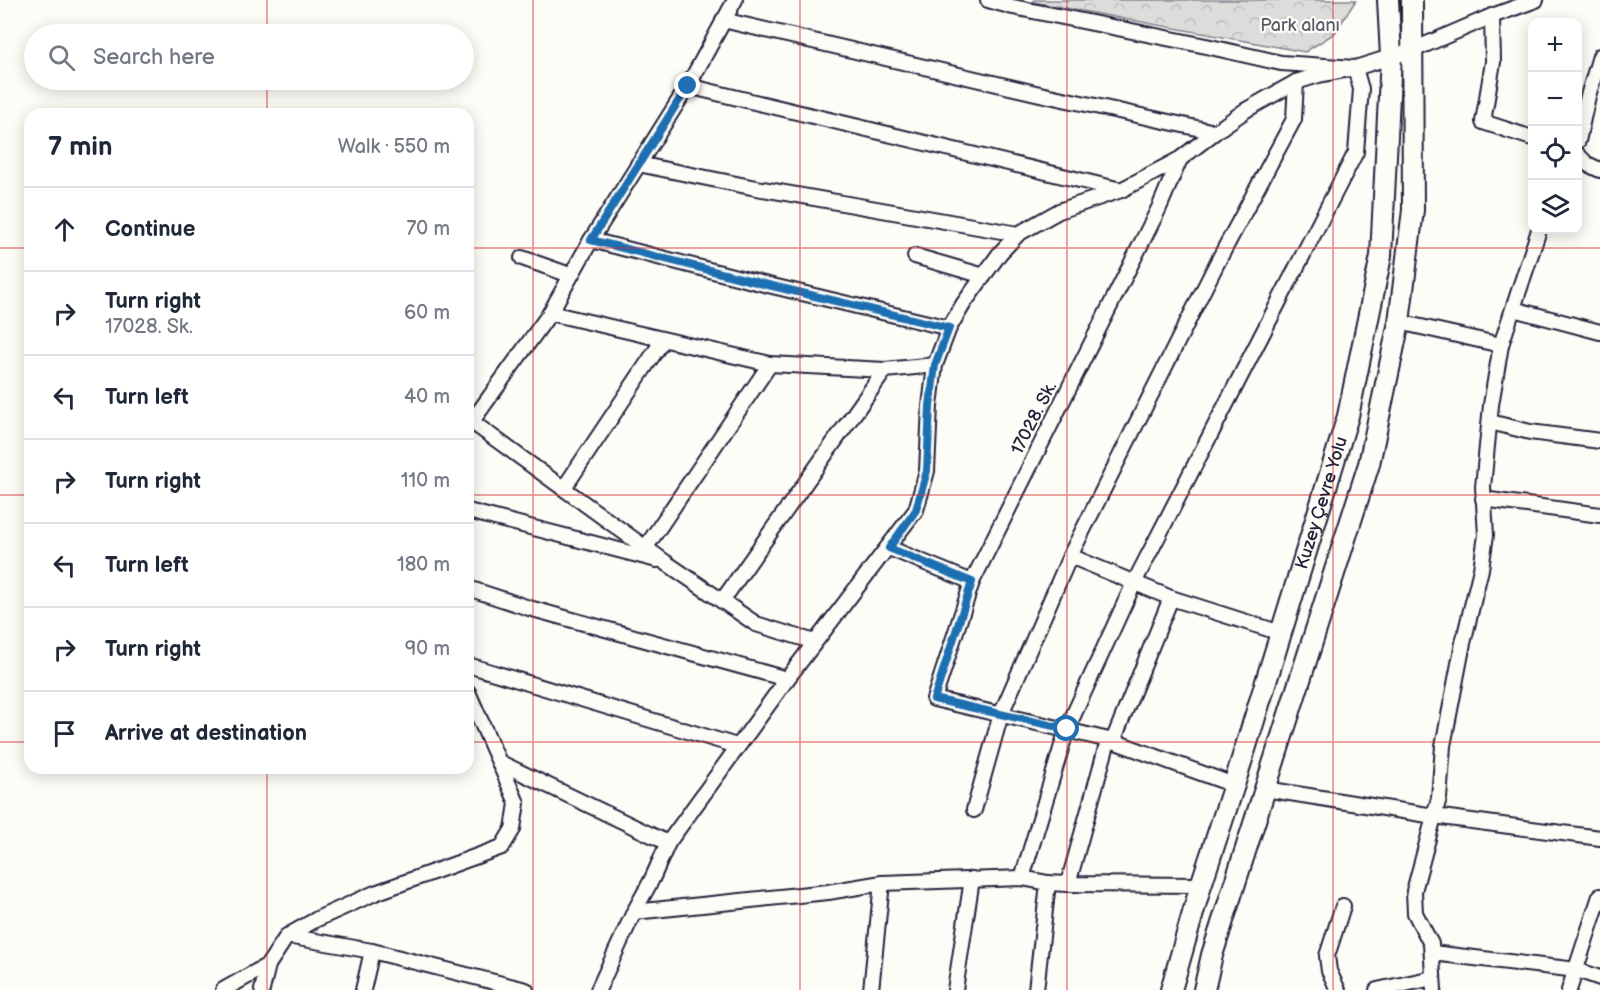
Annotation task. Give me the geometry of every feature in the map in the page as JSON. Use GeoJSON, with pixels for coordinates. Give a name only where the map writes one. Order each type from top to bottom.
{"type":"FeatureCollection","features":[{"type":"Feature","properties":{"kind":"highway","name":"Kuzey Çevre Yolu"},"geometry":{"type":"LineString","coordinates":[[1171,990],[1201,885],[1348,416],[1381,256],[1391,56],[1388,0]]}},
{"type":"Feature","properties":{"kind":"highway","name":"Kuzey Çevre Yolu"},"geometry":{"type":"LineString","coordinates":[[1204,990],[1212,955],[1369,464],[1400,322],[1413,210],[1412,0]]}},
{"type":"Feature","properties":{"kind":"street"},"geometry":{"type":"LineString","coordinates":[[474,419],[550,313],[591,240],[688,86],[735,0]]}},
{"type":"Feature","properties":{"kind":"street"},"geometry":{"type":"LineString","coordinates":[[988,0],[1027,5],[1281,63],[1355,68]]}},
{"type":"Feature","properties":{"kind":"street"},"geometry":{"type":"LineString","coordinates":[[598,990],[668,843],[737,746],[916,510],[927,471],[930,406],[935,365],[949,328],[964,303],[1000,253],[1018,234],[1059,211],[1121,190],[1180,159],[1246,110],[1296,82],[1355,68],[1413,50],[1536,0]]}},
{"type":"Feature","properties":{"kind":"street"},"geometry":{"type":"LineString","coordinates":[[1492,16],[1493,62],[1483,122],[1528,136]]}},
{"type":"Feature","properties":{"kind":"street"},"geometry":{"type":"LineString","coordinates":[[723,20],[1215,132]]}},
{"type":"Feature","properties":{"kind":"street"},"geometry":{"type":"LineString","coordinates":[[1581,126],[1600,56]]}},
{"type":"Feature","properties":{"kind":"street"},"geometry":{"type":"LineString","coordinates":[[1022,878],[1067,729],[1134,583],[1356,152],[1361,89],[1355,68]]}},
{"type":"Feature","properties":{"kind":"street"},"geometry":{"type":"LineString","coordinates":[[974,810],[1001,714],[1070,556],[1217,263],[1294,119],[1296,82]]}},
{"type":"Feature","properties":{"kind":"street"},"geometry":{"type":"LineString","coordinates":[[688,86],[1121,190]]}},
{"type":"Feature","properties":{"kind":"street","name":"17028. Sk."},"geometry":{"type":"LineString","coordinates":[[1001,714],[934,699],[972,582],[1159,208],[1180,159]]}},
{"type":"Feature","properties":{"kind":"street"},"geometry":{"type":"LineString","coordinates":[[1582,159],[1600,170]]}},
{"type":"Feature","properties":{"kind":"street"},"geometry":{"type":"LineString","coordinates":[[638,164],[751,187],[1018,234]]}},
{"type":"Feature","properties":{"kind":"street"},"geometry":{"type":"LineString","coordinates":[[1377,990],[1434,984],[1431,944],[1415,913],[1414,891],[1438,798],[1443,746],[1463,643],[1481,569],[1486,535],[1483,487],[1501,345],[1538,234]]}},
{"type":"Feature","properties":{"kind":"street"},"geometry":{"type":"LineString","coordinates":[[591,240],[949,328]]}},
{"type":"Feature","properties":{"kind":"street"},"geometry":{"type":"LineString","coordinates":[[915,256],[984,276]]}},
{"type":"Feature","properties":{"kind":"street"},"geometry":{"type":"LineString","coordinates":[[522,258],[570,275]]}},
{"type":"Feature","properties":{"kind":"street"},"geometry":{"type":"LineString","coordinates":[[1513,309],[1600,332]]}},
{"type":"Feature","properties":{"kind":"street"},"geometry":{"type":"LineString","coordinates":[[550,313],[770,364],[885,370],[935,365]]}},
{"type":"Feature","properties":{"kind":"street"},"geometry":{"type":"LineString","coordinates":[[1400,322],[1501,345]]}},
{"type":"Feature","properties":{"kind":"street"},"geometry":{"type":"LineString","coordinates":[[564,488],[663,340]]}},
{"type":"Feature","properties":{"kind":"street"},"geometry":{"type":"LineString","coordinates":[[646,547],[770,364]]}},
{"type":"Feature","properties":{"kind":"street"},"geometry":{"type":"LineString","coordinates":[[722,601],[885,370]]}},
{"type":"Feature","properties":{"kind":"street"},"geometry":{"type":"LineString","coordinates":[[1490,422],[1530,432],[1600,441]]}},
{"type":"Feature","properties":{"kind":"street"},"geometry":{"type":"LineString","coordinates":[[474,428],[564,488],[665,562],[756,624],[815,642]]}},
{"type":"Feature","properties":{"kind":"street"},"geometry":{"type":"LineString","coordinates":[[1483,499],[1600,515]]}},
{"type":"Feature","properties":{"kind":"street"},"geometry":{"type":"LineString","coordinates":[[474,513],[665,562]]}},
{"type":"Feature","properties":{"kind":"street"},"geometry":{"type":"LineString","coordinates":[[889,548],[972,582]]}},
{"type":"Feature","properties":{"kind":"street"},"geometry":{"type":"LineString","coordinates":[[1070,556],[1171,598],[1281,633]]}},
{"type":"Feature","properties":{"kind":"street"},"geometry":{"type":"LineString","coordinates":[[474,590],[529,608],[787,679]]}},
{"type":"Feature","properties":{"kind":"street"},"geometry":{"type":"LineString","coordinates":[[1068,884],[1111,741],[1171,598]]}},
{"type":"Feature","properties":{"kind":"street"},"geometry":{"type":"LineString","coordinates":[[474,667],[737,746]]}},
{"type":"Feature","properties":{"kind":"street"},"geometry":{"type":"LineString","coordinates":[[262,990],[268,965],[287,936],[317,919],[375,893],[502,847],[513,829],[518,803],[474,705]]}},
{"type":"Feature","properties":{"kind":"street"},"geometry":{"type":"LineString","coordinates":[[1001,714],[1111,741],[1234,784]]}},
{"type":"Feature","properties":{"kind":"street"},"geometry":{"type":"LineString","coordinates":[[501,763],[668,843]]}},
{"type":"Feature","properties":{"kind":"street"},"geometry":{"type":"LineString","coordinates":[[1265,789],[1434,816],[1600,838]]}},
{"type":"Feature","properties":{"kind":"street"},"geometry":{"type":"LineString","coordinates":[[634,912],[828,892],[882,883],[1022,878],[1068,884],[1201,885]]}},
{"type":"Feature","properties":{"kind":"street"},"geometry":{"type":"LineString","coordinates":[[955,990],[972,879]]}},
{"type":"Feature","properties":{"kind":"street"},"geometry":{"type":"LineString","coordinates":[[871,990],[882,883]]}},
{"type":"Feature","properties":{"kind":"street"},"geometry":{"type":"LineString","coordinates":[[1036,990],[1048,883]]}},
{"type":"Feature","properties":{"kind":"street"},"geometry":{"type":"LineString","coordinates":[[1569,990],[1600,896]]}},
{"type":"Feature","properties":{"kind":"street"},"geometry":{"type":"LineString","coordinates":[[1338,990],[1329,971],[1327,957],[1343,906]]}},
{"type":"Feature","properties":{"kind":"street"},"geometry":{"type":"LineString","coordinates":[[287,936],[372,951],[526,990]]}},
{"type":"Feature","properties":{"kind":"street"},"geometry":{"type":"LineString","coordinates":[[363,990],[372,951]]}},
{"type":"Feature","properties":{"kind":"street"},"geometry":{"type":"LineString","coordinates":[[1432,953],[1577,970],[1600,978]]}},
{"type":"Feature","properties":{"kind":"street"},"geometry":{"type":"LineString","coordinates":[[223,990],[268,965]]}},
{"type":"Feature","properties":{"kind":"green space","name":"Park alanı"},"geometry":{"type":"Polygon","coordinates":[[[1034,0],[1356,0],[1335,33],[1305,52],[1033,2],[1034,0]]]}},
{"type":"Feature","properties":{"kind":"route"},"geometry":{"type":"LineString","coordinates":[[688,86],[591,240],[949,328],[935,365],[930,406],[927,471],[916,510],[889,548],[972,582],[934,699],[1067,729]]}}]}
